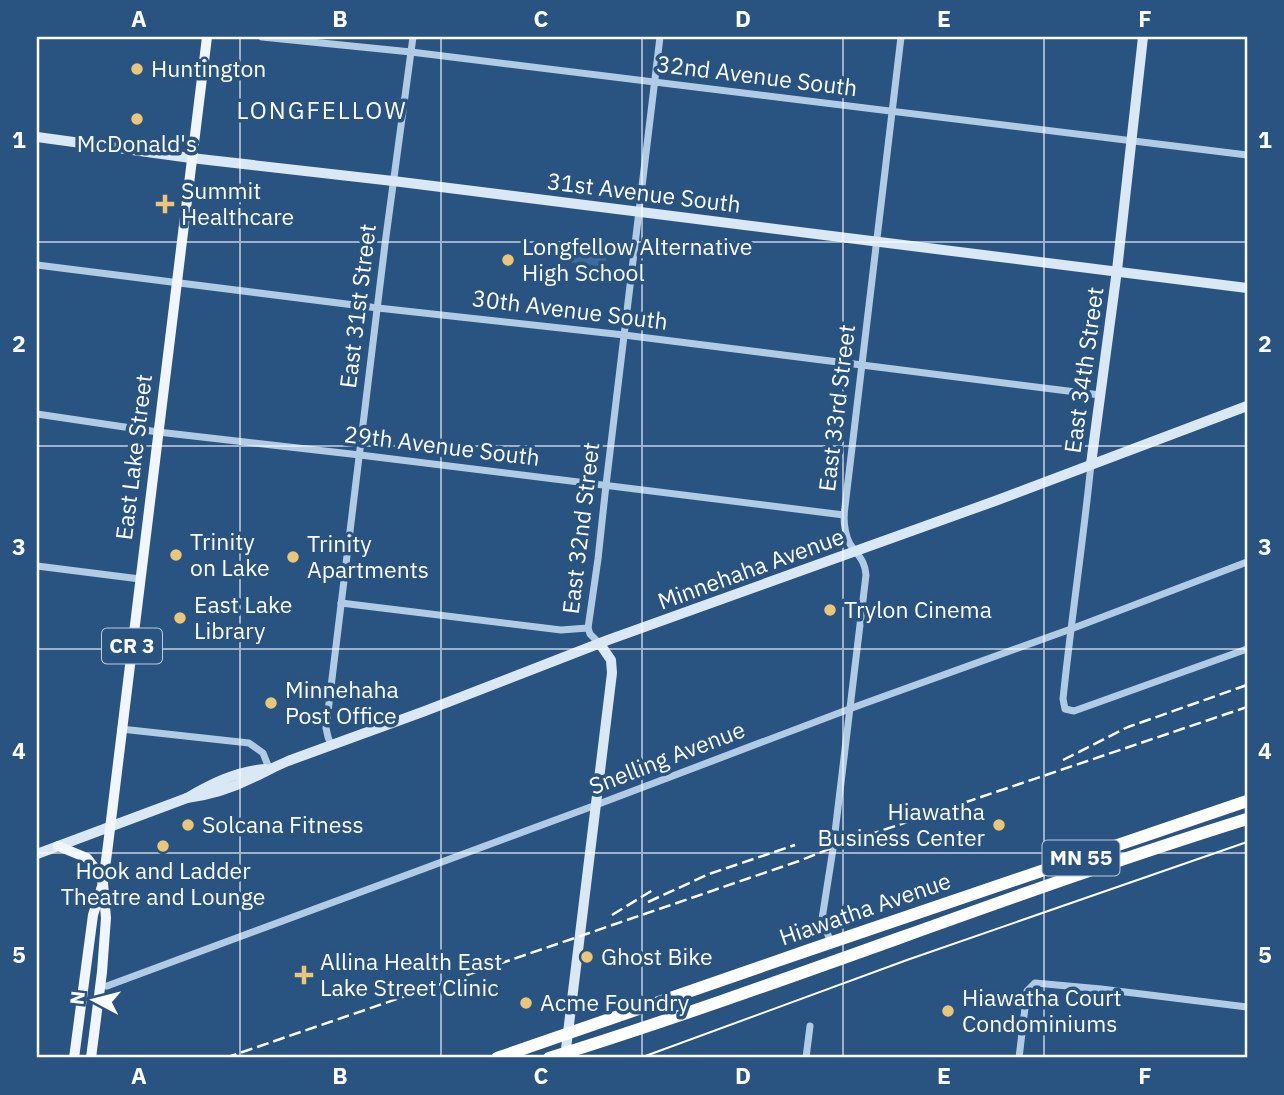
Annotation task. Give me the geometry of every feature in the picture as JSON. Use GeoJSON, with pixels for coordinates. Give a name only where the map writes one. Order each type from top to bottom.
{"type":"FeatureCollection","features":[{"type":"Feature","properties":{"kind":"highway","name":"Hiawatha Avenue"},"geometry":{"type":"LineString","coordinates":[[498,1058],[1247,801]]}},
{"type":"Feature","properties":{"kind":"highway","name":"Hiawatha Avenue"},"geometry":{"type":"LineString","coordinates":[[549,1058],[565,1056],[962,916],[1243,821]]}},
{"type":"Feature","properties":{"kind":"highway"},"geometry":{"type":"LineString","coordinates":[[580,1058],[635,1031]]}},
{"type":"Feature","properties":{"kind":"main road","name":"East Lake Street"},"geometry":{"type":"LineString","coordinates":[[74,1058],[93,915],[103,883],[207,37]]}},
{"type":"Feature","properties":{"kind":"main road"},"geometry":{"type":"LineString","coordinates":[[58,846],[87,858],[103,883]]}},
{"type":"Feature","properties":{"kind":"main road","name":"East Lake Street"},"geometry":{"type":"LineString","coordinates":[[91,1058],[106,918],[103,883]]}},
{"type":"Feature","properties":{"kind":"street","name":"32nd Avenue South"},"geometry":{"type":"LineString","coordinates":[[262,37],[411,52],[1247,155]]}},
{"type":"Feature","properties":{"kind":"street","name":"East 31st Street"},"geometry":{"type":"LineString","coordinates":[[331,745],[326,727],[413,37]]}},
{"type":"Feature","properties":{"kind":"street","name":"East 32nd Street"},"geometry":{"type":"LineString","coordinates":[[565,1056],[612,673],[611,660],[588,628],[660,37]]}},
{"type":"Feature","properties":{"kind":"street","name":"East 33rd Street"},"geometry":{"type":"LineString","coordinates":[[831,943],[822,919],[827,897],[866,575],[863,563],[845,531],[844,515],[901,37]]}},
{"type":"Feature","properties":{"kind":"street","name":"East 34th Street"},"geometry":{"type":"LineString","coordinates":[[1143,37],[1117,270],[1071,629],[1063,699],[1065,709],[1074,711],[1247,649]]}},
{"type":"Feature","properties":{"kind":"street","name":"31st Avenue South"},"geometry":{"type":"LineString","coordinates":[[37,138],[1247,288]]}},
{"type":"Feature","properties":{"kind":"street","name":"30th Avenue South"},"geometry":{"type":"LineString","coordinates":[[37,265],[1100,395]]}},
{"type":"Feature","properties":{"kind":"street","name":"Minnehaha Avenue"},"geometry":{"type":"LineString","coordinates":[[37,854],[187,798],[208,795],[252,779],[269,768],[1247,406]]}},
{"type":"Feature","properties":{"kind":"street","name":"29th Avenue South"},"geometry":{"type":"LineString","coordinates":[[37,414],[158,432],[844,515]]}},
{"type":"Feature","properties":{"kind":"street","name":"Snelling Avenue"},"geometry":{"type":"LineString","coordinates":[[100,986],[107,986],[1247,562]]}},
{"type":"Feature","properties":{"kind":"street"},"geometry":{"type":"LineString","coordinates":[[37,566],[140,579]]}},
{"type":"Feature","properties":{"kind":"street"},"geometry":{"type":"LineString","coordinates":[[341,603],[561,630],[588,628]]}},
{"type":"Feature","properties":{"kind":"street"},"geometry":{"type":"LineString","coordinates":[[121,729],[249,743],[262,753],[269,768]]}},
{"type":"Feature","properties":{"kind":"street"},"geometry":{"type":"LineString","coordinates":[[1019,1058],[1027,991],[1035,983],[1247,1007]]}},
{"type":"Feature","properties":{"kind":"street"},"geometry":{"type":"LineString","coordinates":[[806,1058],[810,1026]]}},
{"type":"Feature","properties":{"kind":"shaded area"},"geometry":{"type":"Polygon","coordinates":[[[570,241],[608,246],[605,267],[567,262],[570,241]]]}},
{"type":"Feature","properties":{"kind":"tram line"},"geometry":{"type":"LineString","coordinates":[[640,1058],[907,960],[1247,842]]}},
{"type":"Feature","properties":{"kind":"railway"},"geometry":{"type":"LineString","coordinates":[[1063,760],[1128,727],[1247,685]]}},
{"type":"Feature","properties":{"kind":"railway"},"geometry":{"type":"LineString","coordinates":[[225,1058],[1247,707]]}},
{"type":"Feature","properties":{"kind":"railway"},"geometry":{"type":"LineString","coordinates":[[648,902],[709,874],[795,845]]}},
{"type":"Feature","properties":{"kind":"railway"},"geometry":{"type":"LineString","coordinates":[[612,915],[653,890]]}},
{"type":"Feature","properties":{"kind":"place","name":"Huntington"},"geometry":{"type":"Point","coordinates":[137,69]}},
{"type":"Feature","properties":{"kind":"place","name":"McDonald's"},"geometry":{"type":"Point","coordinates":[137,119]}},
{"type":"Feature","properties":{"kind":"place","name":"Summit Healthcare"},"geometry":{"type":"Point","coordinates":[165,204]}},
{"type":"Feature","properties":{"kind":"place","name":"Longfellow Alternative High School"},"geometry":{"type":"Point","coordinates":[508,260]}},
{"type":"Feature","properties":{"kind":"place","name":"Trinity on Lake"},"geometry":{"type":"Point","coordinates":[176,555]}},
{"type":"Feature","properties":{"kind":"place","name":"Trinity Apartments"},"geometry":{"type":"Point","coordinates":[293,557]}},
{"type":"Feature","properties":{"kind":"place","name":"Trylon Cinema"},"geometry":{"type":"Point","coordinates":[830,610]}},
{"type":"Feature","properties":{"kind":"place","name":"East Lake Library"},"geometry":{"type":"Point","coordinates":[180,618]}},
{"type":"Feature","properties":{"kind":"place","name":"Minnehaha Post Office"},"geometry":{"type":"Point","coordinates":[271,703]}},
{"type":"Feature","properties":{"kind":"place","name":"Solcana Fitness"},"geometry":{"type":"Point","coordinates":[188,825]}},
{"type":"Feature","properties":{"kind":"place","name":"Hiawatha Business Center"},"geometry":{"type":"Point","coordinates":[999,825]}},
{"type":"Feature","properties":{"kind":"place","name":"Hook and Ladder Theatre and Lounge"},"geometry":{"type":"Point","coordinates":[163,846]}},
{"type":"Feature","properties":{"kind":"place","name":"Ghost Bike"},"geometry":{"type":"Point","coordinates":[587,957]}},
{"type":"Feature","properties":{"kind":"place","name":"Allina Health East Lake Street Clinic"},"geometry":{"type":"Point","coordinates":[304,975]}},
{"type":"Feature","properties":{"kind":"place","name":"Acme Foundry"},"geometry":{"type":"Point","coordinates":[526,1003]}},
{"type":"Feature","properties":{"kind":"place","name":"Hiawatha Court Condominiums"},"geometry":{"type":"Point","coordinates":[948,1011]}},
{"type":"Feature","properties":{"kind":"district","name":"LONGFELLOW"},"geometry":{"type":"Point","coordinates":[322,111]}}]}
